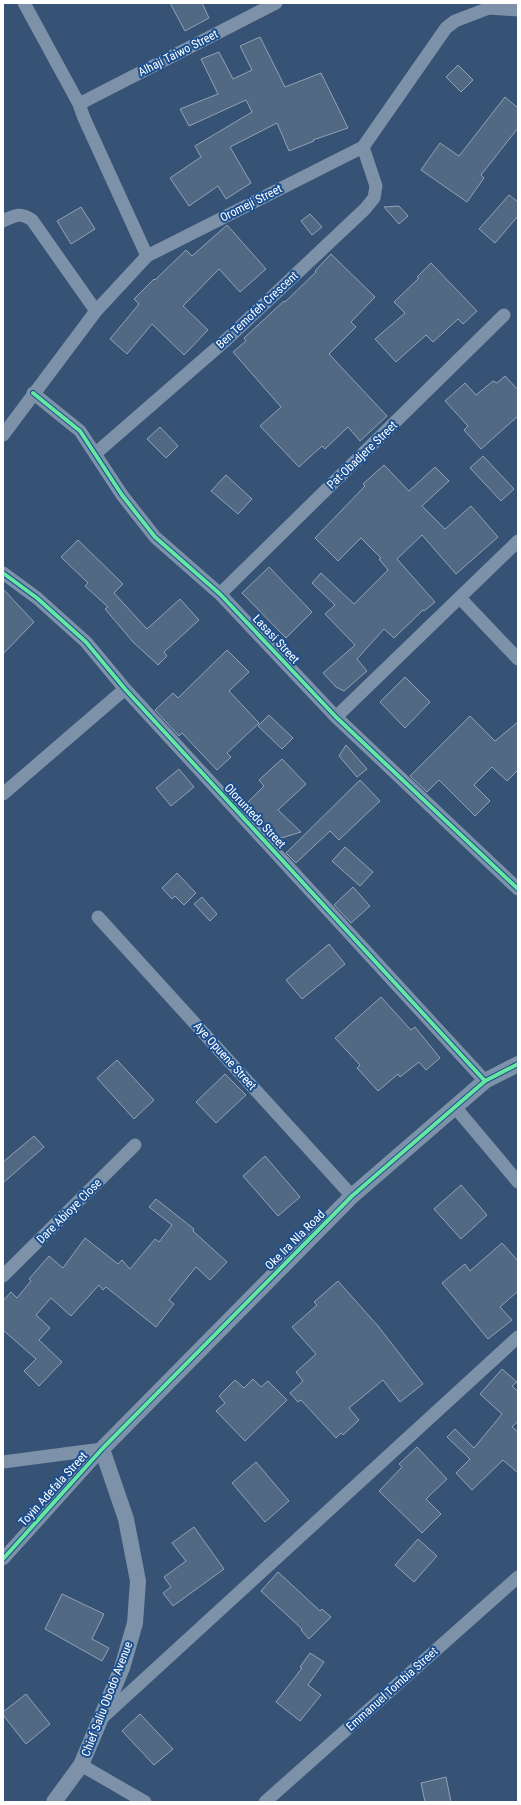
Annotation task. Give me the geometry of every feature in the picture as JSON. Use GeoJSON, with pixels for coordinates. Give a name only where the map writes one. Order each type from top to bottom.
{"type":"FeatureCollection","features":[{"type":"Feature","properties":{"kind":"street"},"geometry":{"type":"LineString","coordinates":[[24,3],[79,104],[147,256]]}},
{"type":"Feature","properties":{"kind":"street","name":"Alhaji Taiwo Street"},"geometry":{"type":"LineString","coordinates":[[79,104],[276,3]]}},
{"type":"Feature","properties":{"kind":"street","name":"Oromeji Street"},"geometry":{"type":"LineString","coordinates":[[3,435],[96,311],[147,256],[363,147],[446,28],[455,21],[489,8],[518,10]]}},
{"type":"Feature","properties":{"kind":"street","name":"Ben Temofeh Crescent"},"geometry":{"type":"LineString","coordinates":[[96,453],[226,340],[374,198],[376,186],[363,147]]}},
{"type":"Feature","properties":{"kind":"street"},"geometry":{"type":"LineString","coordinates":[[3,221],[17,214],[24,214],[32,220],[96,311]]}},
{"type":"Feature","properties":{"kind":"street","name":"Pat-Obadjere Street"},"geometry":{"type":"LineString","coordinates":[[220,594],[504,315]]}},
{"type":"Feature","properties":{"kind":"street","name":"Lasasi Street"},"geometry":{"type":"LineString","coordinates":[[33,393],[75,426],[96,453],[122,495],[155,537],[220,594],[336,717],[518,888]]}},
{"type":"Feature","properties":{"kind":"street"},"geometry":{"type":"LineString","coordinates":[[336,717],[518,541]]}},
{"type":"Feature","properties":{"kind":"street","name":"Oloruntedo Street"},"geometry":{"type":"LineString","coordinates":[[3,573],[37,598],[86,642],[125,689],[485,1081]]}},
{"type":"Feature","properties":{"kind":"street"},"geometry":{"type":"LineString","coordinates":[[460,598],[518,660]]}},
{"type":"Feature","properties":{"kind":"street"},"geometry":{"type":"LineString","coordinates":[[3,794],[125,689]]}},
{"type":"Feature","properties":{"kind":"street","name":"Aye Opuene Street"},"geometry":{"type":"LineString","coordinates":[[98,917],[352,1196]]}},
{"type":"Feature","properties":{"kind":"street","name":"Oke Ira Nla Road"},"geometry":{"type":"LineString","coordinates":[[102,1449],[352,1196],[485,1081],[518,1064]]}},
{"type":"Feature","properties":{"kind":"street"},"geometry":{"type":"LineString","coordinates":[[455,1107],[518,1182]]}},
{"type":"Feature","properties":{"kind":"street","name":"Dare Abioye Close"},"geometry":{"type":"LineString","coordinates":[[3,1276],[135,1145]]}},
{"type":"Feature","properties":{"kind":"street"},"geometry":{"type":"LineString","coordinates":[[100,1719],[518,1337]]}},
{"type":"Feature","properties":{"kind":"street"},"geometry":{"type":"LineString","coordinates":[[3,1462],[102,1449]]}},
{"type":"Feature","properties":{"kind":"street","name":"Toyin Adefala Street"},"geometry":{"type":"LineString","coordinates":[[3,1559],[102,1449]]}},
{"type":"Feature","properties":{"kind":"street","name":"Chief Saliu Obodo Avenue"},"geometry":{"type":"LineString","coordinates":[[54,1802],[81,1765],[122,1668],[135,1623],[138,1581],[126,1519],[102,1449]]}},
{"type":"Feature","properties":{"kind":"street","name":"Emmanuel Tombia Street"},"geometry":{"type":"LineString","coordinates":[[266,1802],[518,1577]]}},
{"type":"Feature","properties":{"kind":"street"},"geometry":{"type":"LineString","coordinates":[[81,1765],[145,1802]]}},
{"type":"Feature","properties":{"kind":"building"},"geometry":{"type":"Polygon","coordinates":[[[170,3],[202,3],[209,18],[185,31],[170,3]]]}},
{"type":"Feature","properties":{"kind":"building"},"geometry":{"type":"Polygon","coordinates":[[[260,37],[285,87],[321,73],[348,128],[313,140],[314,141],[289,151],[277,123],[230,147],[251,183],[226,199],[218,186],[189,206],[170,178],[201,157],[195,146],[252,112],[246,100],[189,126],[180,109],[218,94],[201,59],[219,52],[233,79],[252,70],[240,46],[260,37]]]}},
{"type":"Feature","properties":{"kind":"building"},"geometry":{"type":"Polygon","coordinates":[[[458,65],[473,80],[461,92],[446,77],[458,65]]]}},
{"type":"Feature","properties":{"kind":"building"},"geometry":{"type":"Polygon","coordinates":[[[505,97],[518,108],[518,128],[481,175],[484,178],[467,202],[421,170],[440,143],[459,156],[505,97]]]}},
{"type":"Feature","properties":{"kind":"building"},"geometry":{"type":"Polygon","coordinates":[[[509,195],[518,202],[518,216],[495,243],[479,229],[509,195]]]}},
{"type":"Feature","properties":{"kind":"building"},"geometry":{"type":"Polygon","coordinates":[[[399,206],[408,216],[399,224],[384,207],[399,206]]]}},
{"type":"Feature","properties":{"kind":"building"},"geometry":{"type":"Polygon","coordinates":[[[81,207],[95,229],[71,244],[57,221],[81,207]]]}},
{"type":"Feature","properties":{"kind":"building"},"geometry":{"type":"Polygon","coordinates":[[[310,214],[322,227],[312,235],[301,221],[310,214]]]}},
{"type":"Feature","properties":{"kind":"building"},"geometry":{"type":"Polygon","coordinates":[[[227,225],[266,269],[240,292],[219,269],[183,306],[208,330],[184,355],[152,324],[127,354],[110,339],[139,304],[134,299],[154,279],[155,280],[186,250],[192,256],[227,225]]]}},
{"type":"Feature","properties":{"kind":"building"},"geometry":{"type":"Polygon","coordinates":[[[331,254],[375,297],[351,322],[356,327],[329,354],[387,416],[360,441],[348,427],[325,449],[322,446],[299,467],[260,426],[281,407],[233,352],[246,341],[244,338],[316,272],[315,271],[331,254]]]}},
{"type":"Feature","properties":{"kind":"building"},"geometry":{"type":"Polygon","coordinates":[[[431,263],[477,311],[463,324],[458,319],[433,342],[426,335],[396,362],[375,339],[405,313],[394,302],[419,278],[417,277],[431,263]]]}},
{"type":"Feature","properties":{"kind":"building"},"geometry":{"type":"Polygon","coordinates":[[[505,376],[518,390],[518,416],[481,449],[464,430],[468,426],[445,401],[465,383],[476,395],[493,381],[497,383],[505,376]]]}},
{"type":"Feature","properties":{"kind":"building"},"geometry":{"type":"Polygon","coordinates":[[[160,427],[178,446],[166,458],[147,439],[160,427]]]}},
{"type":"Feature","properties":{"kind":"building"},"geometry":{"type":"Polygon","coordinates":[[[483,456],[514,489],[501,501],[470,468],[483,456]]]}},
{"type":"Feature","properties":{"kind":"building"},"geometry":{"type":"Polygon","coordinates":[[[384,465],[409,491],[435,467],[449,481],[422,506],[445,529],[471,506],[498,537],[456,574],[422,535],[397,559],[435,602],[424,611],[423,610],[394,638],[384,629],[357,659],[367,671],[344,691],[336,687],[323,673],[355,645],[325,614],[335,605],[312,583],[321,573],[354,604],[388,570],[379,559],[381,558],[361,538],[338,561],[315,538],[365,486],[363,484],[384,465]]]}},
{"type":"Feature","properties":{"kind":"building"},"geometry":{"type":"Polygon","coordinates":[[[226,475],[252,499],[238,514],[211,491],[226,475]]]}},
{"type":"Feature","properties":{"kind":"building"},"geometry":{"type":"Polygon","coordinates":[[[78,540],[123,584],[114,593],[147,629],[180,599],[199,620],[164,652],[167,656],[158,665],[133,642],[105,609],[108,607],[85,586],[88,583],[61,557],[78,540]]]}},
{"type":"Feature","properties":{"kind":"building"},"geometry":{"type":"Polygon","coordinates":[[[269,567],[312,612],[286,638],[242,593],[269,567]]]}},
{"type":"Feature","properties":{"kind":"building"},"geometry":{"type":"Polygon","coordinates":[[[3,589],[34,622],[3,654],[3,589]]]}},
{"type":"Feature","properties":{"kind":"building"},"geometry":{"type":"Polygon","coordinates":[[[227,650],[249,672],[229,691],[259,723],[227,753],[231,757],[217,770],[182,733],[179,736],[155,710],[173,693],[178,698],[227,650]]]}},
{"type":"Feature","properties":{"kind":"building"},"geometry":{"type":"Polygon","coordinates":[[[405,677],[430,702],[405,728],[380,702],[405,677]]]}},
{"type":"Feature","properties":{"kind":"building"},"geometry":{"type":"Polygon","coordinates":[[[269,715],[293,738],[282,749],[258,726],[269,715]]]}},
{"type":"Feature","properties":{"kind":"building"},"geometry":{"type":"Polygon","coordinates":[[[470,716],[495,741],[518,722],[518,770],[507,781],[492,767],[474,785],[490,801],[475,816],[439,780],[427,792],[410,776],[470,716]]]}},
{"type":"Feature","properties":{"kind":"building"},"geometry":{"type":"Polygon","coordinates":[[[346,745],[367,769],[357,777],[339,756],[346,745]]]}},
{"type":"Feature","properties":{"kind":"building"},"geometry":{"type":"Polygon","coordinates":[[[282,759],[306,784],[278,810],[301,832],[275,840],[244,806],[264,786],[259,780],[282,759]]]}},
{"type":"Feature","properties":{"kind":"building"},"geometry":{"type":"Polygon","coordinates":[[[179,769],[194,787],[171,806],[156,788],[179,769]]]}},
{"type":"Feature","properties":{"kind":"building"},"geometry":{"type":"Polygon","coordinates":[[[360,780],[380,801],[339,840],[330,831],[296,863],[286,853],[360,780]]]}},
{"type":"Feature","properties":{"kind":"building"},"geometry":{"type":"Polygon","coordinates":[[[345,847],[373,872],[360,886],[332,861],[345,847]]]}},
{"type":"Feature","properties":{"kind":"building"},"geometry":{"type":"Polygon","coordinates":[[[177,873],[196,893],[184,905],[175,896],[172,899],[162,888],[177,873]]]}},
{"type":"Feature","properties":{"kind":"building"},"geometry":{"type":"Polygon","coordinates":[[[353,887],[370,906],[351,923],[334,905],[353,887]]]}},
{"type":"Feature","properties":{"kind":"building"},"geometry":{"type":"Polygon","coordinates":[[[202,897],[217,914],[210,921],[194,904],[202,897]]]}},
{"type":"Feature","properties":{"kind":"building"},"geometry":{"type":"Polygon","coordinates":[[[329,944],[345,964],[302,999],[286,980],[329,944]]]}},
{"type":"Feature","properties":{"kind":"building"},"geometry":{"type":"Polygon","coordinates":[[[381,997],[411,1030],[415,1027],[440,1058],[426,1070],[419,1062],[400,1077],[398,1074],[378,1091],[357,1068],[360,1065],[335,1038],[381,997]]]}},
{"type":"Feature","properties":{"kind":"building"},"geometry":{"type":"Polygon","coordinates":[[[117,1060],[154,1100],[134,1119],[97,1078],[117,1060]]]}},
{"type":"Feature","properties":{"kind":"building"},"geometry":{"type":"Polygon","coordinates":[[[225,1074],[246,1095],[216,1123],[196,1102],[225,1074]]]}},
{"type":"Feature","properties":{"kind":"building"},"geometry":{"type":"Polygon","coordinates":[[[34,1136],[44,1147],[3,1183],[3,1162],[34,1136]]]}},
{"type":"Feature","properties":{"kind":"building"},"geometry":{"type":"Polygon","coordinates":[[[265,1156],[300,1197],[278,1216],[243,1176],[265,1156]]]}},
{"type":"Feature","properties":{"kind":"building"},"geometry":{"type":"Polygon","coordinates":[[[461,1185],[487,1215],[461,1239],[434,1209],[461,1185]]]}},
{"type":"Feature","properties":{"kind":"building"},"geometry":{"type":"Polygon","coordinates":[[[156,1199],[194,1229],[193,1231],[227,1262],[210,1280],[196,1267],[169,1300],[174,1304],[156,1327],[106,1287],[103,1290],[99,1285],[71,1316],[51,1298],[36,1315],[50,1328],[39,1340],[62,1362],[39,1386],[24,1371],[36,1359],[3,1330],[3,1301],[11,1292],[17,1298],[31,1281],[29,1279],[49,1256],[63,1268],[85,1238],[118,1264],[122,1260],[130,1269],[155,1239],[159,1242],[172,1225],[149,1207],[156,1199]]]}},
{"type":"Feature","properties":{"kind":"building"},"geometry":{"type":"Polygon","coordinates":[[[502,1243],[518,1261],[518,1291],[500,1307],[512,1320],[488,1339],[442,1283],[465,1264],[470,1271],[502,1243]]]}},
{"type":"Feature","properties":{"kind":"building"},"geometry":{"type":"Polygon","coordinates":[[[338,1281],[378,1326],[423,1384],[400,1402],[383,1380],[349,1408],[359,1420],[343,1435],[341,1433],[336,1438],[301,1400],[298,1402],[290,1393],[303,1381],[296,1372],[316,1354],[292,1327],[317,1305],[314,1302],[338,1281]]]}},
{"type":"Feature","properties":{"kind":"building"},"geometry":{"type":"Polygon","coordinates":[[[502,1369],[517,1382],[512,1386],[518,1392],[518,1421],[512,1427],[518,1432],[518,1473],[503,1460],[472,1490],[456,1473],[470,1459],[447,1437],[455,1429],[474,1448],[502,1414],[480,1394],[502,1369]]]}},
{"type":"Feature","properties":{"kind":"building"},"geometry":{"type":"Polygon","coordinates":[[[253,1379],[261,1387],[268,1381],[287,1400],[245,1441],[216,1411],[225,1403],[219,1396],[235,1380],[244,1388],[253,1379]]]}},
{"type":"Feature","properties":{"kind":"building"},"geometry":{"type":"Polygon","coordinates":[[[417,1447],[447,1479],[426,1499],[441,1514],[422,1533],[379,1491],[402,1467],[399,1464],[417,1447]]]}},
{"type":"Feature","properties":{"kind":"building"},"geometry":{"type":"Polygon","coordinates":[[[256,1462],[289,1501],[265,1522],[232,1483],[256,1462]]]}},
{"type":"Feature","properties":{"kind":"building"},"geometry":{"type":"Polygon","coordinates":[[[194,1527],[224,1569],[173,1606],[163,1593],[171,1587],[164,1577],[186,1561],[172,1543],[194,1527]]]}},
{"type":"Feature","properties":{"kind":"building"},"geometry":{"type":"Polygon","coordinates":[[[418,1539],[437,1556],[414,1582],[395,1565],[418,1539]]]}},
{"type":"Feature","properties":{"kind":"building"},"geometry":{"type":"Polygon","coordinates":[[[278,1572],[320,1611],[322,1609],[331,1617],[309,1639],[301,1630],[302,1629],[261,1591],[278,1572]]]}},
{"type":"Feature","properties":{"kind":"building"},"geometry":{"type":"Polygon","coordinates":[[[62,1594],[104,1614],[92,1639],[109,1648],[102,1661],[45,1629],[62,1594]]]}},
{"type":"Feature","properties":{"kind":"building"},"geometry":{"type":"Polygon","coordinates":[[[310,1653],[324,1662],[308,1685],[321,1695],[300,1721],[276,1702],[302,1668],[300,1667],[310,1653]]]}},
{"type":"Feature","properties":{"kind":"building"},"geometry":{"type":"Polygon","coordinates":[[[26,1694],[50,1724],[26,1744],[3,1715],[3,1712],[26,1694]]]}},
{"type":"Feature","properties":{"kind":"building"},"geometry":{"type":"Polygon","coordinates":[[[140,1714],[173,1749],[154,1765],[122,1731],[140,1714]]]}},
{"type":"Feature","properties":{"kind":"building"},"geometry":{"type":"Polygon","coordinates":[[[446,1777],[451,1802],[425,1802],[421,1783],[446,1777]]]}},
{"type":"Feature","properties":{"kind":"cycle path"},"geometry":{"type":"LineString","coordinates":[[33,393],[80,431],[122,495],[155,537],[220,594],[336,717],[518,889]]}},
{"type":"Feature","properties":{"kind":"cycle path"},"geometry":{"type":"LineString","coordinates":[[3,573],[37,598],[86,642],[125,689],[485,1081]]}},
{"type":"Feature","properties":{"kind":"cycle path"},"geometry":{"type":"LineString","coordinates":[[3,1559],[102,1449],[352,1196],[485,1081],[518,1064]]}}]}
